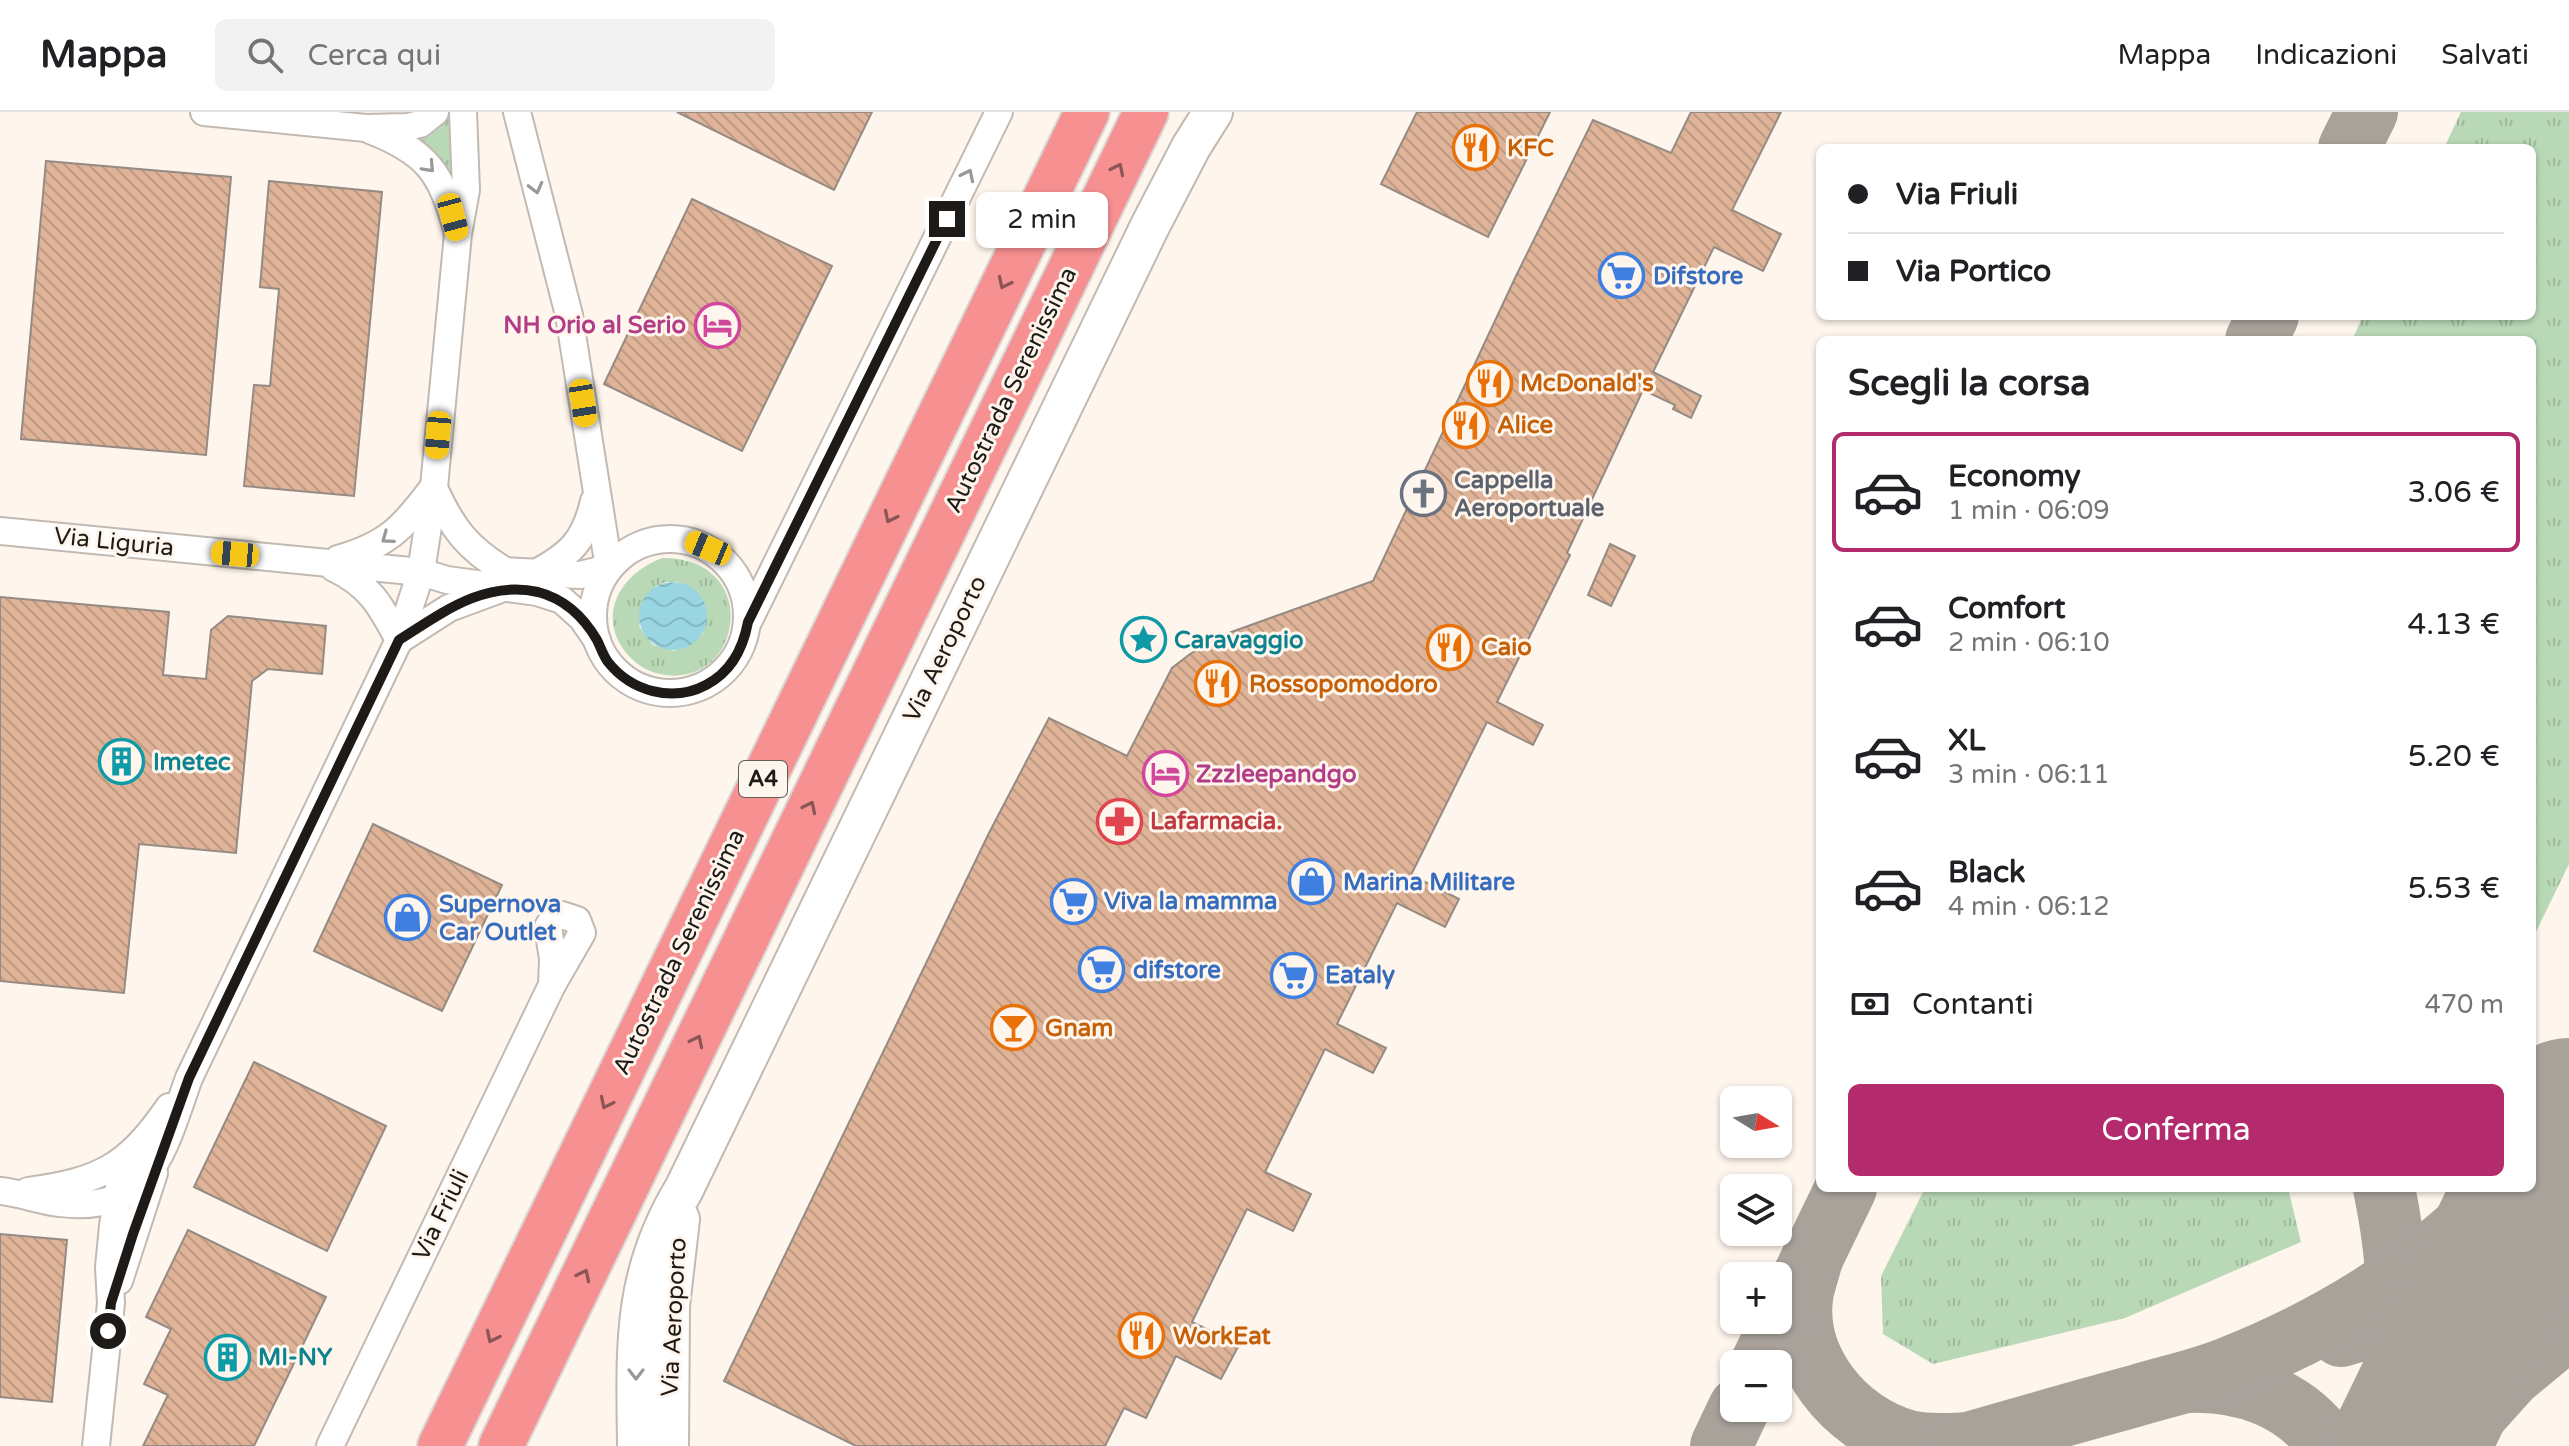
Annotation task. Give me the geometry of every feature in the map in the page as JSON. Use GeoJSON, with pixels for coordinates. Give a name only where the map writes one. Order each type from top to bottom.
{"type":"FeatureCollection","features":[{"type":"Feature","properties":{"kind":"highway","name":"Autostrada Serenissima"},"geometry":{"type":"LineString","coordinates":[[440,1446],[1087,112]]}},
{"type":"Feature","properties":{"kind":"highway","name":"Autostrada Serenissima"},"geometry":{"type":"LineString","coordinates":[[501,1446],[1146,112]]}},
{"type":"Feature","properties":{"kind":"main road","name":"Via Aeroporto"},"geometry":{"type":"LineString","coordinates":[[637,1446],[636,1341],[644,1284],[662,1227],[684,1189],[1150,226],[1213,112]]}},
{"type":"Feature","properties":{"kind":"main road","name":"Via Aeroporto"},"geometry":{"type":"LineString","coordinates":[[669,1446],[670,1306],[684,1189]]}},
{"type":"Feature","properties":{"kind":"street"},"geometry":{"type":"LineString","coordinates":[[204,112],[366,128],[408,127],[420,124],[435,112]]}},
{"type":"Feature","properties":{"kind":"street"},"geometry":{"type":"LineString","coordinates":[[111,1303],[189,1078],[399,640],[421,572],[434,487],[458,234],[466,190],[463,112]]}},
{"type":"Feature","properties":{"kind":"street"},"geometry":{"type":"LineString","coordinates":[[517,112],[569,315],[609,568]]}},
{"type":"Feature","properties":{"kind":"street"},"geometry":{"type":"LineString","coordinates":[[748,622],[743,587],[734,571],[715,553],[691,541],[675,538],[644,543],[631,549],[609,568],[599,584],[594,603],[593,622],[606,659],[619,675],[640,688],[664,694],[680,693],[708,684],[730,666],[738,654],[748,622],[999,112]]}},
{"type":"Feature","properties":{"kind":"street"},"geometry":{"type":"LineString","coordinates":[[366,128],[425,161],[438,176],[449,199],[458,234]]}},
{"type":"Feature","properties":{"kind":"street","name":"Via Liguria"},"geometry":{"type":"LineString","coordinates":[[323,563],[367,551],[390,537],[412,516],[434,487],[446,514],[468,546],[504,579],[562,600],[582,618],[597,640]]}},
{"type":"Feature","properties":{"kind":"street"},"geometry":{"type":"LineString","coordinates":[[534,574],[563,557],[577,544],[589,525],[596,491]]}},
{"type":"Feature","properties":{"kind":"street","name":"Via Liguria"},"geometry":{"type":"LineString","coordinates":[[0,531],[421,572],[447,580],[504,579],[534,574],[580,575],[609,568]]}},
{"type":"Feature","properties":{"kind":"street","name":"Via Liguria"},"geometry":{"type":"LineString","coordinates":[[323,563],[362,584],[375,597],[399,640],[449,608],[504,579]]}},
{"type":"Feature","properties":{"kind":"street","name":"Via Friuli"},"geometry":{"type":"LineString","coordinates":[[330,1446],[552,985]]}},
{"type":"Feature","properties":{"kind":"street"},"geometry":{"type":"LineString","coordinates":[[8,1192],[85,1180],[112,1169],[130,1156],[153,1130],[189,1078]]}},
{"type":"Feature","properties":{"kind":"street"},"geometry":{"type":"LineString","coordinates":[[8,1192],[58,1203],[103,1204],[146,1177],[162,1152]]}},
{"type":"Feature","properties":{"kind":"street"},"geometry":{"type":"LineString","coordinates":[[96,1446],[111,1303],[109,1267],[117,1198],[130,1156]]}},
{"type":"Feature","properties":{"kind":"green space"},"geometry":{"type":"Polygon","coordinates":[[[448,112],[456,112],[454,186],[439,160],[412,138],[439,123],[448,112]]]}},
{"type":"Feature","properties":{"kind":"green space"},"geometry":{"type":"Polygon","coordinates":[[[2461,112],[2569,112],[2569,864],[2536,932],[2536,336],[2354,336],[2361,320],[2536,320],[2536,144],[2446,144],[2461,112]]]}},
{"type":"Feature","properties":{"kind":"green space"},"geometry":{"type":"Polygon","coordinates":[[[662,558],[694,563],[716,577],[728,597],[731,620],[725,643],[712,661],[692,673],[665,675],[643,667],[635,662],[614,630],[613,615],[623,587],[646,566],[662,558]],[[678,582],[656,586],[639,626],[653,645],[674,651],[702,635],[707,613],[678,582]]]}},
{"type":"Feature","properties":{"kind":"green space"},"geometry":{"type":"Polygon","coordinates":[[[1923,1192],[2289,1192],[2301,1242],[2125,1318],[1933,1364],[1883,1334],[1881,1276],[1923,1192]]]}},
{"type":"Feature","properties":{"kind":"water"},"geometry":{"type":"Polygon","coordinates":[[[666,582],[680,582],[692,587],[702,597],[707,616],[702,635],[692,645],[680,650],[666,650],[654,645],[644,635],[639,623],[639,609],[644,597],[654,587],[666,582]]]}},
{"type":"Feature","properties":{"kind":"building"},"geometry":{"type":"Polygon","coordinates":[[[677,112],[872,112],[834,190],[677,112]]]}},
{"type":"Feature","properties":{"kind":"building"},"geometry":{"type":"Polygon","coordinates":[[[1417,112],[1550,112],[1488,237],[1381,184],[1417,112]]]}},
{"type":"Feature","properties":{"kind":"building"},"geometry":{"type":"Polygon","coordinates":[[[1691,112],[1781,112],[1732,210],[1781,234],[1763,271],[1714,247],[1653,372],[1701,396],[1691,418],[1673,409],[1675,405],[1643,390],[1567,553],[1570,555],[1497,702],[1543,725],[1533,745],[1487,722],[1411,875],[1459,899],[1445,927],[1397,903],[1337,1024],[1386,1048],[1373,1073],[1325,1049],[1265,1172],[1311,1194],[1293,1231],[1247,1209],[1192,1322],[1239,1345],[1221,1379],[1176,1356],[1146,1418],[1124,1408],[1105,1446],[856,1446],[724,1381],[989,833],[1049,718],[1127,756],[1172,668],[1190,654],[1226,634],[1373,581],[1593,120],[1671,153],[1691,112]]]}},
{"type":"Feature","properties":{"kind":"building"},"geometry":{"type":"Polygon","coordinates":[[[46,161],[231,177],[206,455],[21,439],[46,161]]]}},
{"type":"Feature","properties":{"kind":"building"},"geometry":{"type":"Polygon","coordinates":[[[269,181],[382,192],[354,496],[244,486],[254,385],[270,386],[279,289],[260,287],[269,181]]]}},
{"type":"Feature","properties":{"kind":"building"},"geometry":{"type":"Polygon","coordinates":[[[692,199],[832,266],[742,451],[604,384],[692,199]]]}},
{"type":"Feature","properties":{"kind":"building"},"geometry":{"type":"Polygon","coordinates":[[[1610,544],[1635,556],[1611,606],[1588,595],[1610,544]]]}},
{"type":"Feature","properties":{"kind":"building","name":"Imetec"},"geometry":{"type":"Polygon","coordinates":[[[0,597],[169,612],[163,675],[206,679],[211,630],[228,616],[326,626],[322,674],[268,669],[252,681],[236,853],[139,844],[124,993],[0,981],[0,597]]]}},
{"type":"Feature","properties":{"kind":"building"},"geometry":{"type":"Polygon","coordinates":[[[373,824],[502,885],[442,1011],[314,951],[373,824]]]}},
{"type":"Feature","properties":{"kind":"building"},"geometry":{"type":"Polygon","coordinates":[[[254,1062],[386,1126],[327,1251],[194,1187],[254,1062]]]}},
{"type":"Feature","properties":{"kind":"building","name":"MI-NY"},"geometry":{"type":"Polygon","coordinates":[[[188,1230],[326,1297],[254,1446],[143,1446],[168,1395],[144,1384],[171,1329],[146,1317],[188,1230]]]}},
{"type":"Feature","properties":{"kind":"building"},"geometry":{"type":"Polygon","coordinates":[[[0,1234],[67,1240],[52,1402],[0,1397],[0,1234]]]}},
{"type":"Feature","properties":{"kind":"taxiway"},"geometry":{"type":"LineString","coordinates":[[2351,144],[2367,112]]}},
{"type":"Feature","properties":{"kind":"taxiway"},"geometry":{"type":"LineString","coordinates":[[2258,336],[2266,320]]}},
{"type":"Feature","properties":{"kind":"taxiway"},"geometry":{"type":"LineString","coordinates":[[2536,1148],[2569,1102]]}},
{"type":"Feature","properties":{"kind":"taxiway"},"geometry":{"type":"LineString","coordinates":[[1768,1350],[1844,1192]]}},
{"type":"Feature","properties":{"kind":"taxiway"},"geometry":{"type":"LineString","coordinates":[[2385,1192],[2394,1252],[2398,1317],[2396,1382],[2387,1446]]}},
{"type":"Feature","properties":{"kind":"taxiway"},"geometry":{"type":"LineString","coordinates":[[2491,1192],[2524,1208],[2569,1223]]}},
{"type":"Feature","properties":{"kind":"taxiway"},"geometry":{"type":"LineString","coordinates":[[1958,1446],[2212,1374],[2261,1354],[2373,1295],[2441,1245],[2498,1192]]}},
{"type":"Feature","properties":{"kind":"taxiway"},"geometry":{"type":"LineString","coordinates":[[1813,1255],[1803,1291],[1801,1316],[1805,1341],[1827,1385],[1863,1420],[1885,1432],[1923,1444],[1969,1443]]}},
{"type":"Feature","properties":{"kind":"taxiway"},"geometry":{"type":"LineString","coordinates":[[2341,1336],[2569,1269]]}},
{"type":"Feature","properties":{"kind":"taxiway"},"geometry":{"type":"LineString","coordinates":[[2448,1446],[2511,1376],[2569,1328]]}},
{"type":"Feature","properties":{"kind":"taxiway"},"geometry":{"type":"LineString","coordinates":[[2188,1382],[2229,1384],[2267,1395],[2301,1415],[2329,1446]]}},
{"type":"Feature","properties":{"kind":"taxiway"},"geometry":{"type":"LineString","coordinates":[[1721,1446],[1732,1422]]}},
{"type":"Feature","properties":{"kind":"runway"},"geometry":{"type":"LineString","coordinates":[[2536,1184],[2569,1116]]}},
{"type":"Feature","properties":{"kind":"runway"},"geometry":{"type":"LineString","coordinates":[[2409,1446],[2532,1192]]}},
{"type":"Feature","properties":{"kind":"place","name":"KFC"},"geometry":{"type":"Point","coordinates":[1476,148]}},
{"type":"Feature","properties":{"kind":"place","name":"Difstore"},"geometry":{"type":"Point","coordinates":[1622,276]}},
{"type":"Feature","properties":{"kind":"place","name":"NH Orio al Serio"},"geometry":{"type":"Point","coordinates":[717,325]}},
{"type":"Feature","properties":{"kind":"place","name":"McDonald's"},"geometry":{"type":"Point","coordinates":[1489,383]}},
{"type":"Feature","properties":{"kind":"place","name":"Alice"},"geometry":{"type":"Point","coordinates":[1466,425]}},
{"type":"Feature","properties":{"kind":"place","name":"Cappella Aeroportuale"},"geometry":{"type":"Point","coordinates":[1423,494]}},
{"type":"Feature","properties":{"kind":"place","name":"Caravaggio"},"geometry":{"type":"Point","coordinates":[1143,640]}},
{"type":"Feature","properties":{"kind":"place","name":"Caio"},"geometry":{"type":"Point","coordinates":[1450,647]}},
{"type":"Feature","properties":{"kind":"place","name":"Rossopomodoro"},"geometry":{"type":"Point","coordinates":[1218,684]}},
{"type":"Feature","properties":{"kind":"place","name":"Imetec"},"geometry":{"type":"Point","coordinates":[122,762]}},
{"type":"Feature","properties":{"kind":"place","name":"Zzzleepandgo"},"geometry":{"type":"Point","coordinates":[1165,774]}},
{"type":"Feature","properties":{"kind":"place","name":"Lafarmacia."},"geometry":{"type":"Point","coordinates":[1119,821]}},
{"type":"Feature","properties":{"kind":"place","name":"Marina Militare"},"geometry":{"type":"Point","coordinates":[1312,882]}},
{"type":"Feature","properties":{"kind":"place","name":"Viva la mamma"},"geometry":{"type":"Point","coordinates":[1073,901]}},
{"type":"Feature","properties":{"kind":"place","name":"Supernova Car Outlet"},"geometry":{"type":"Point","coordinates":[408,918]}},
{"type":"Feature","properties":{"kind":"place","name":"difstore"},"geometry":{"type":"Point","coordinates":[1102,970]}},
{"type":"Feature","properties":{"kind":"place","name":"Eataly"},"geometry":{"type":"Point","coordinates":[1294,975]}},
{"type":"Feature","properties":{"kind":"place","name":"Gnam"},"geometry":{"type":"Point","coordinates":[1014,1028]}},
{"type":"Feature","properties":{"kind":"place","name":"WorkEat"},"geometry":{"type":"Point","coordinates":[1142,1336]}},
{"type":"Feature","properties":{"kind":"place","name":"MI-NY"},"geometry":{"type":"Point","coordinates":[227,1357]}},
{"type":"Feature","properties":{"kind":"route"},"geometry":{"type":"LineString","coordinates":[[108,1331],[111,1303],[133,1234],[189,1078],[399,640],[449,608],[504,588],[537,592],[562,600],[582,618],[619,675],[640,688],[664,694],[680,693],[695,690],[719,677],[738,654],[748,622],[947,219]]}}]}
